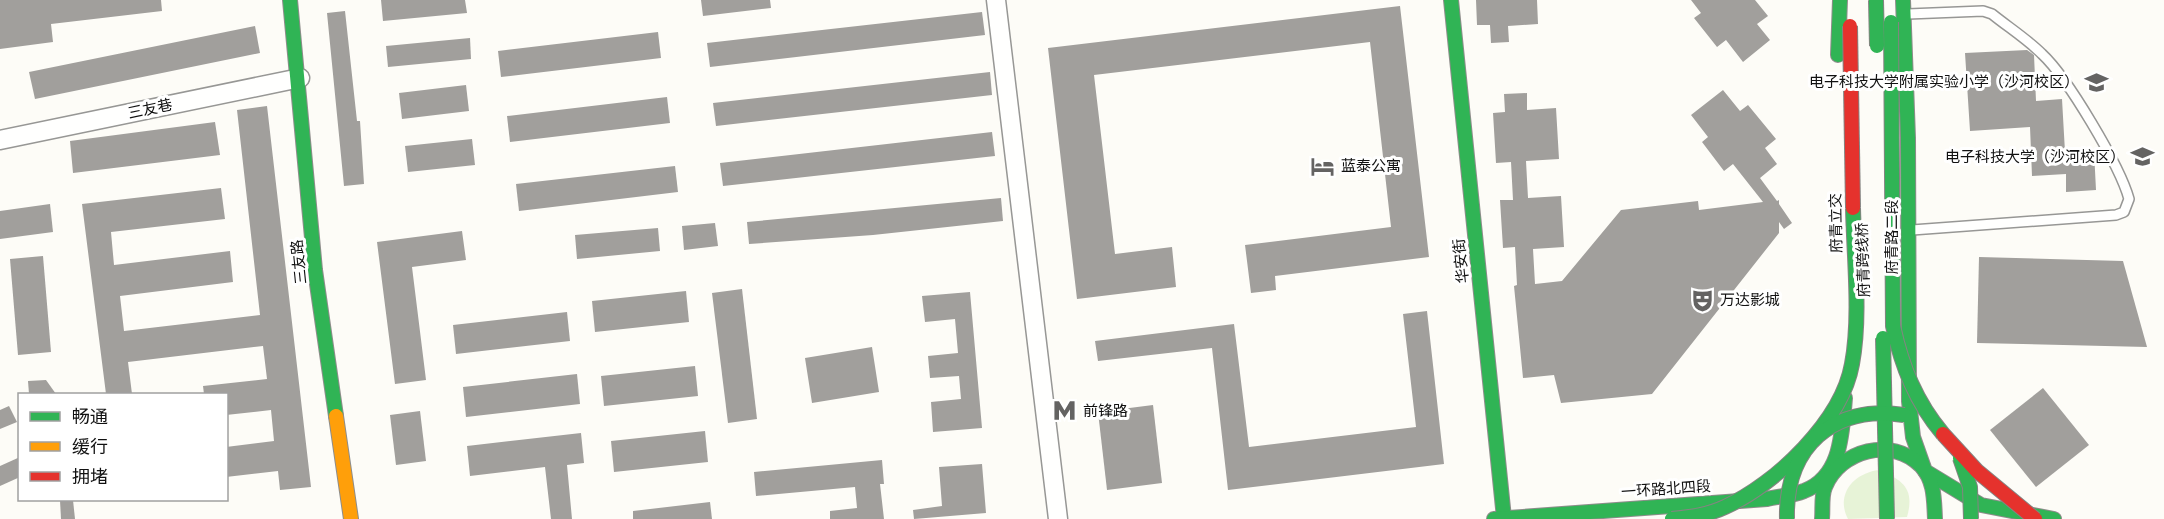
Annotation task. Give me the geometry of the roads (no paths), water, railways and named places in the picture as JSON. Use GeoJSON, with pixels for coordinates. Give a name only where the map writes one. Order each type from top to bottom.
{"type":"FeatureCollection","features":[{"type":"Feature","properties":{"kind":"main road","name":"三友路"},"geometry":{"type":"LineString","coordinates":[[290,0],[300,78],[315,270],[351,519]]}},
{"type":"Feature","properties":{"kind":"main road","name":"华安街"},"geometry":{"type":"LineString","coordinates":[[1451,0],[1499,518]]}},
{"type":"Feature","properties":{"kind":"main road"},"geometry":{"type":"LineString","coordinates":[[1822,519],[1820,505],[1823,486],[1833,470],[1842,441],[1845,395],[1838,27],[1840,0]]}},
{"type":"Feature","properties":{"kind":"main road","name":"府青立交"},"geometry":{"type":"LineString","coordinates":[[1787,519],[1787,489],[1797,461],[1815,437],[1851,368],[1855,337],[1849,0]]}},
{"type":"Feature","properties":{"kind":"main road","name":"府青跨线桥"},"geometry":{"type":"LineString","coordinates":[[1862,0],[1868,351]]}},
{"type":"Feature","properties":{"kind":"main road","name":"府青跨线桥"},"geometry":{"type":"LineString","coordinates":[[1876,0],[1879,256],[1886,395],[1887,519]]}},
{"type":"Feature","properties":{"kind":"main road"},"geometry":{"type":"LineString","coordinates":[[1890,0],[1893,326],[1903,368],[1927,413],[1958,452],[2015,506],[2035,519]]}},
{"type":"Feature","properties":{"kind":"main road","name":"府青路二段"},"geometry":{"type":"LineString","coordinates":[[1904,7],[1909,401],[1913,437],[1925,471],[1934,488],[1937,506],[1935,519]]}},
{"type":"Feature","properties":{"kind":"main road"},"geometry":{"type":"LineString","coordinates":[[1868,399],[1869,471]]}},
{"type":"Feature","properties":{"kind":"main road","name":"府青立交"},"geometry":{"type":"LineString","coordinates":[[1672,519],[1699,516],[1733,504],[1774,476],[1815,437],[1837,421],[1863,412],[1890,411],[1916,418],[1940,432],[1958,452],[1969,476],[1973,503],[1971,519]]}},
{"type":"Feature","properties":{"kind":"main road","name":"一环路北四段"},"geometry":{"type":"LineString","coordinates":[[1499,518],[1767,499],[1809,489],[1846,458],[1862,450],[1879,448],[1897,451],[1913,459],[1925,471],[1981,505],[2054,519]]}},
{"type":"Feature","properties":{"kind":"street"},"geometry":{"type":"LineString","coordinates":[[996,0],[1058,519]]}},
{"type":"Feature","properties":{"kind":"street","name":"三友巷"},"geometry":{"type":"LineString","coordinates":[[0,140],[300,78]]}},
{"type":"Feature","properties":{"kind":"lane"},"geometry":{"type":"LineString","coordinates":[[1904,7],[1983,11],[1992,14],[2043,54],[2060,74],[2119,170],[2129,198],[2124,212],[2116,215],[1908,230]]}},
{"type":"Feature","properties":{"kind":"place","name":"电子科技大学附属实验小学（沙河校区）"},"geometry":{"type":"Point","coordinates":[2097,82]}},
{"type":"Feature","properties":{"kind":"place","name":"电子科技大学（沙河校区）"},"geometry":{"type":"Point","coordinates":[2143,157]}},
{"type":"Feature","properties":{"kind":"place","name":"蓝泰公寓"},"geometry":{"type":"Point","coordinates":[1323,166]}},
{"type":"Feature","properties":{"kind":"place","name":"万达影城"},"geometry":{"type":"Point","coordinates":[1702,300]}},
{"type":"Feature","properties":{"kind":"place","name":"前锋路"},"geometry":{"type":"Point","coordinates":[1065,411]}}]}
